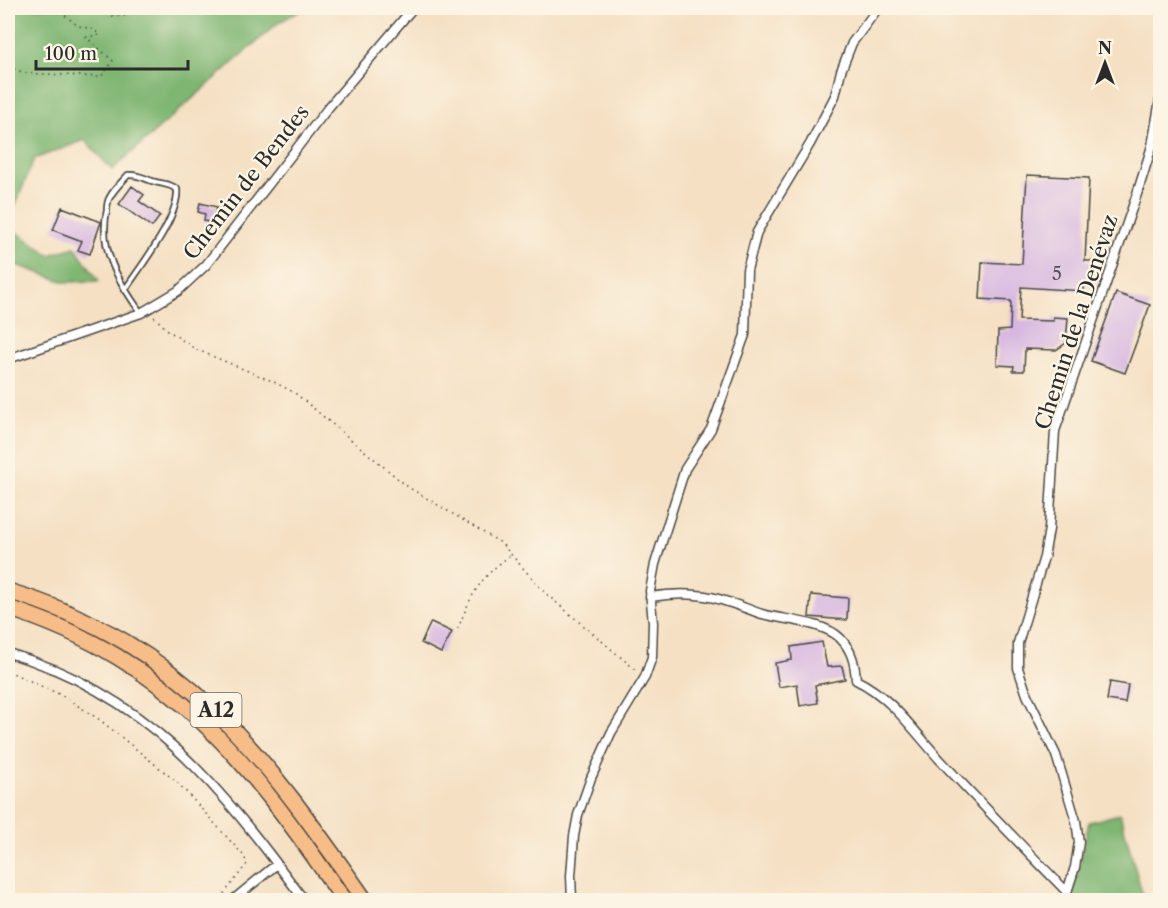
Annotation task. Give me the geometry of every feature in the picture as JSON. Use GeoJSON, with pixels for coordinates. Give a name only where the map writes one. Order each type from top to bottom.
{"type":"FeatureCollection","features":[{"type":"Feature","properties":{"kind":"highway","name":"A12"},"geometry":{"type":"LineString","coordinates":[[8,591],[69,613],[118,637],[163,666],[201,697],[237,731],[272,772],[365,900]]}},
{"type":"Feature","properties":{"kind":"highway","name":"A12"},"geometry":{"type":"LineString","coordinates":[[8,608],[63,628],[110,652],[154,681],[191,710],[225,743],[259,783],[344,900]]}},
{"type":"Feature","properties":{"kind":"street","name":"Chemin de Bendes"},"geometry":{"type":"LineString","coordinates":[[8,359],[145,311],[178,291],[206,265],[328,108],[413,8]]}},
{"type":"Feature","properties":{"kind":"street"},"geometry":{"type":"LineString","coordinates":[[572,900],[571,876],[578,815],[611,732],[645,677],[652,657],[650,597],[655,564],[685,469],[711,429],[745,335],[747,270],[757,232],[804,154],[835,96],[841,71],[852,43],[878,8]]}},
{"type":"Feature","properties":{"kind":"street","name":"Chemin de la Denévaz"},"geometry":{"type":"LineString","coordinates":[[1066,896],[1075,867],[1079,842],[1076,821],[1056,755],[1027,695],[1018,668],[1018,643],[1044,557],[1049,529],[1055,431],[1137,194],[1152,146],[1161,100]]}},
{"type":"Feature","properties":{"kind":"street"},"geometry":{"type":"LineString","coordinates":[[650,597],[678,593],[708,596],[775,618],[825,629],[839,637],[849,649],[855,664],[856,680],[868,685],[906,720],[1066,896]]}},
{"type":"Feature","properties":{"kind":"street"},"geometry":{"type":"LineString","coordinates":[[8,653],[62,672],[104,693],[144,722],[188,759],[213,785],[304,900]]}},
{"type":"Feature","properties":{"kind":"street"},"geometry":{"type":"LineString","coordinates":[[233,900],[277,864]]}},
{"type":"Feature","properties":{"kind":"lane"},"geometry":{"type":"LineString","coordinates":[[125,290],[164,231],[178,198],[177,189],[168,183],[154,182],[138,174],[128,175],[109,197],[103,226],[104,242],[118,278],[125,290],[145,311]]}},
{"type":"Feature","properties":{"kind":"path"},"geometry":{"type":"LineString","coordinates":[[8,67],[25,73],[101,77],[112,61],[86,38],[100,35],[93,29],[78,26],[61,12],[61,8]]}},
{"type":"Feature","properties":{"kind":"path"},"geometry":{"type":"LineString","coordinates":[[103,8],[111,16],[124,16],[134,8]]}},
{"type":"Feature","properties":{"kind":"path"},"geometry":{"type":"LineString","coordinates":[[145,311],[195,349],[295,393],[408,487],[501,543],[544,593],[645,677]]}},
{"type":"Feature","properties":{"kind":"path"},"geometry":{"type":"LineString","coordinates":[[458,629],[468,600],[477,586],[494,568],[512,555]]}},
{"type":"Feature","properties":{"kind":"path"},"geometry":{"type":"LineString","coordinates":[[8,671],[61,695],[90,714],[178,783],[244,856],[247,864],[219,900]]}},
{"type":"Feature","properties":{"kind":"path"},"geometry":{"type":"LineString","coordinates":[[262,900],[271,900]]}},
{"type":"Feature","properties":{"kind":"green space"},"geometry":{"type":"Polygon","coordinates":[[[8,8],[306,8],[279,22],[112,170],[85,140],[34,159],[8,224],[8,8]]]}},
{"type":"Feature","properties":{"kind":"green space"},"geometry":{"type":"Polygon","coordinates":[[[8,226],[50,255],[75,247],[99,281],[65,282],[8,262],[8,226]]]}},
{"type":"Feature","properties":{"kind":"green space"},"geometry":{"type":"Polygon","coordinates":[[[1120,814],[1144,900],[1072,900],[1089,822],[1120,814]]]}},
{"type":"Feature","properties":{"kind":"building"},"geometry":{"type":"Polygon","coordinates":[[[1027,175],[1089,178],[1085,261],[1093,261],[1092,285],[1084,285],[1084,291],[1021,287],[1019,320],[1053,321],[1053,317],[1068,318],[1066,343],[1056,350],[1025,349],[1024,371],[1013,371],[1014,366],[997,365],[998,331],[1010,330],[1011,301],[980,299],[982,262],[1022,264],[1027,175]]]}},
{"type":"Feature","properties":{"kind":"building"},"geometry":{"type":"Polygon","coordinates":[[[132,186],[144,195],[139,201],[160,216],[152,227],[119,204],[132,186]]]}},
{"type":"Feature","properties":{"kind":"building"},"geometry":{"type":"Polygon","coordinates":[[[200,203],[217,207],[212,223],[204,221],[205,214],[198,212],[200,203]]]}},
{"type":"Feature","properties":{"kind":"building"},"geometry":{"type":"Polygon","coordinates":[[[62,207],[101,222],[90,254],[78,250],[82,241],[53,230],[62,207]]]}},
{"type":"Feature","properties":{"kind":"building"},"geometry":{"type":"Polygon","coordinates":[[[1116,293],[1150,305],[1125,373],[1091,361],[1116,293]]]}},
{"type":"Feature","properties":{"kind":"building"},"geometry":{"type":"Polygon","coordinates":[[[811,595],[848,598],[847,620],[809,617],[811,595]]]}},
{"type":"Feature","properties":{"kind":"building"},"geometry":{"type":"Polygon","coordinates":[[[431,622],[452,632],[441,653],[421,643],[431,622]]]}},
{"type":"Feature","properties":{"kind":"building"},"geometry":{"type":"Polygon","coordinates":[[[822,642],[827,667],[842,666],[845,679],[815,685],[818,703],[800,706],[797,684],[779,687],[775,663],[792,660],[791,647],[822,642]]]}},
{"type":"Feature","properties":{"kind":"building"},"geometry":{"type":"Polygon","coordinates":[[[1110,682],[1128,685],[1125,703],[1107,700],[1110,682]]]}}]}
